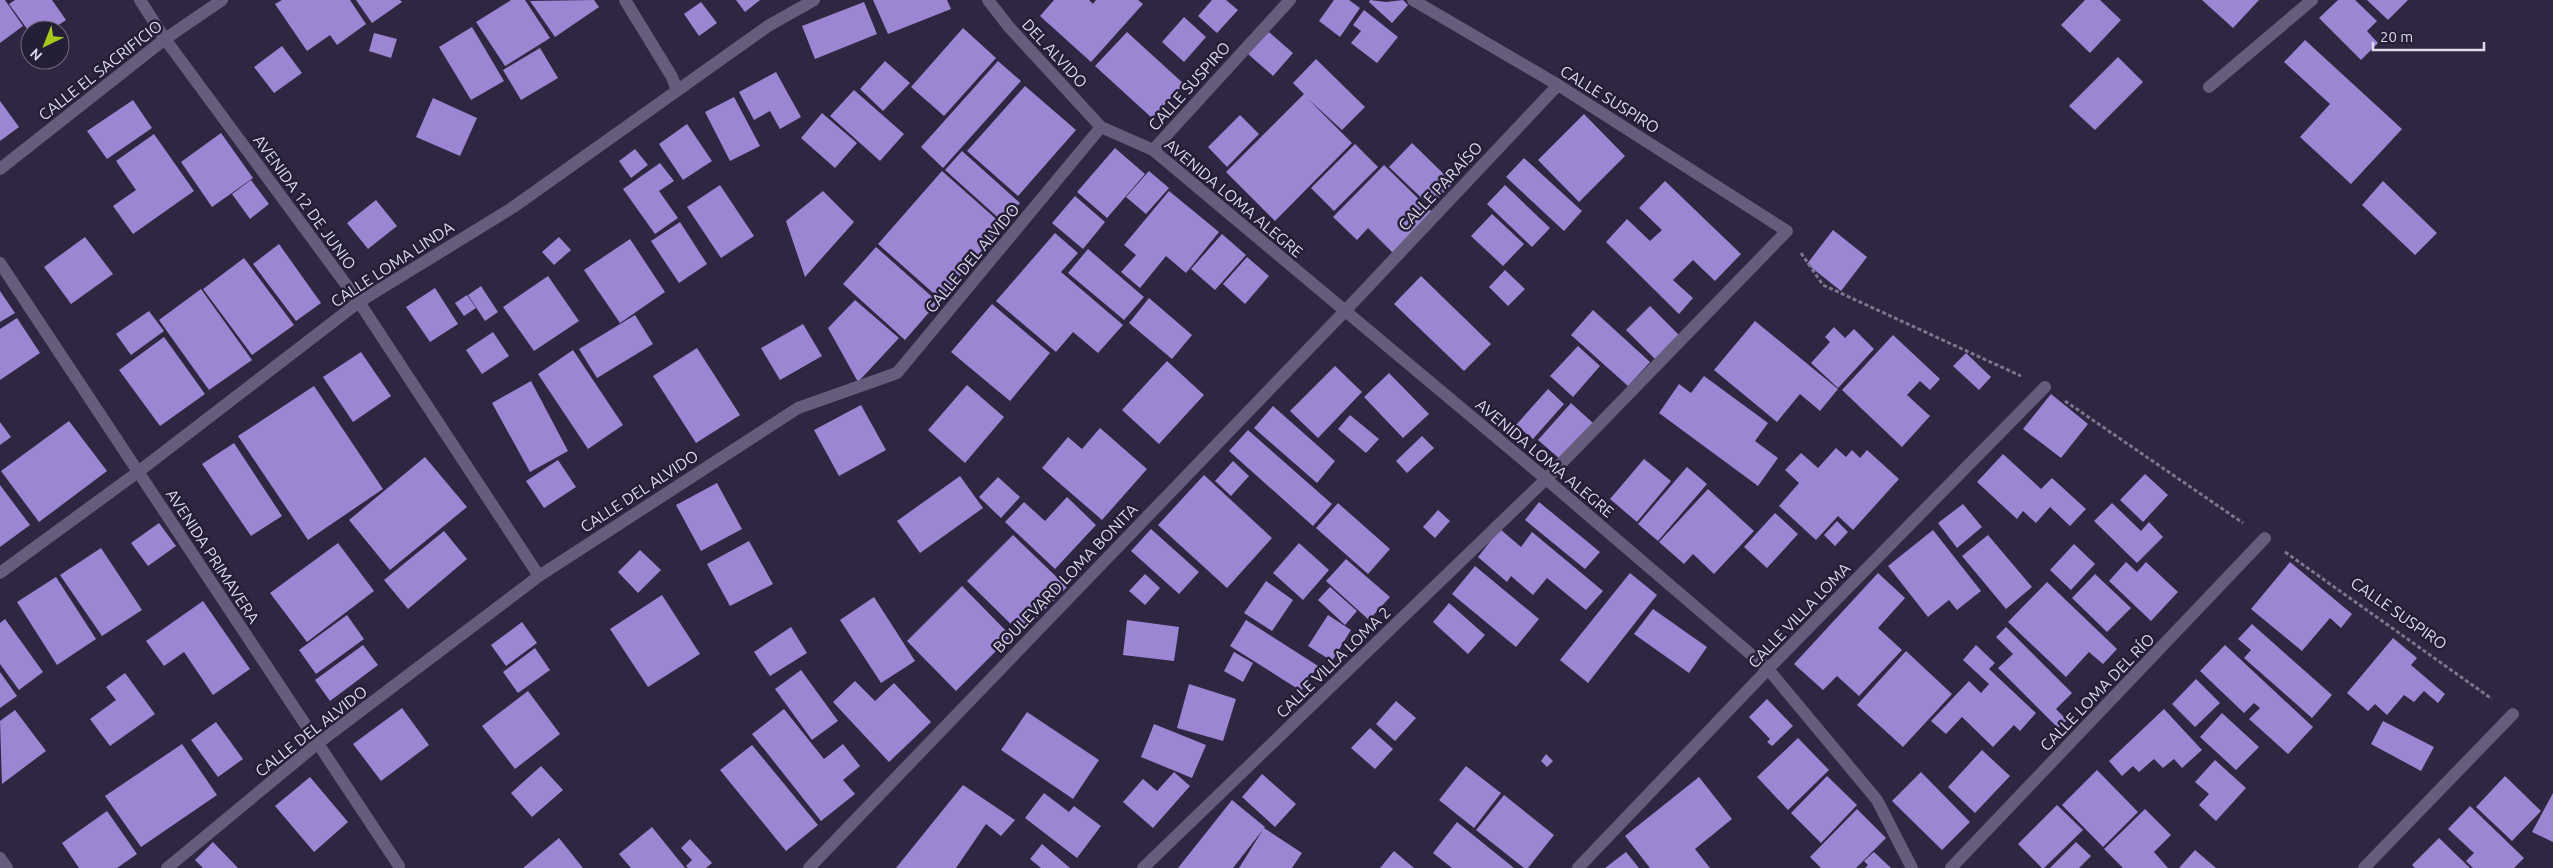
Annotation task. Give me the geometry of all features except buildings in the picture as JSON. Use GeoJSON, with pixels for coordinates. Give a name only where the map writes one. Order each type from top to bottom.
{"type":"FeatureCollection","features":[{"type":"Feature","properties":{"kind":"street","name":"AVENIDA 12 DE JUNIO"},"geometry":{"type":"LineString","coordinates":[[140,0],[165,39],[359,302],[538,576]]}},
{"type":"Feature","properties":{"kind":"street","name":"CALLE EL SACRIFICIO"},"geometry":{"type":"LineString","coordinates":[[0,169],[165,39],[222,0]]}},
{"type":"Feature","properties":{"kind":"street"},"geometry":{"type":"LineString","coordinates":[[625,0],[672,77],[677,90]]}},
{"type":"Feature","properties":{"kind":"street","name":"CALLE LOMA LINDA"},"geometry":{"type":"LineString","coordinates":[[0,573],[138,472],[359,302],[512,208],[768,26],[814,0]]}},
{"type":"Feature","properties":{"kind":"street","name":"DEL ALVIDO"},"geometry":{"type":"LineString","coordinates":[[988,0],[1009,27],[1102,127]]}},
{"type":"Feature","properties":{"kind":"street","name":"CALLE SUSPIRO"},"geometry":{"type":"LineString","coordinates":[[1152,150],[1290,0]]}},
{"type":"Feature","properties":{"kind":"street","name":"CALLE SUSPIRO"},"geometry":{"type":"LineString","coordinates":[[1413,0],[1558,85],[1787,232]]}},
{"type":"Feature","properties":{"kind":"street"},"geometry":{"type":"LineString","coordinates":[[2209,88],[2312,0]]}},
{"type":"Feature","properties":{"kind":"street","name":"CALLE PARAÍSO"},"geometry":{"type":"LineString","coordinates":[[1345,310],[1558,85]]}},
{"type":"Feature","properties":{"kind":"street","name":"AVENIDA LOMA ALEGRE"},"geometry":{"type":"LineString","coordinates":[[1102,127],[1152,150],[1546,479],[1768,669],[1877,800],[1912,868]]}},
{"type":"Feature","properties":{"kind":"street","name":"CALLE DEL ALVIDO"},"geometry":{"type":"LineString","coordinates":[[166,868],[317,744],[538,576],[798,408],[897,373],[1102,127]]}},
{"type":"Feature","properties":{"kind":"street","name":"CALLE VILLA LOMA 2"},"geometry":{"type":"LineString","coordinates":[[1143,868],[1546,479],[1787,232]]}},
{"type":"Feature","properties":{"kind":"street","name":"AVENIDA PRIMAVERA"},"geometry":{"type":"LineString","coordinates":[[0,263],[399,866]]}},
{"type":"Feature","properties":{"kind":"street","name":"BOULEVARD LOMA BONITA"},"geometry":{"type":"LineString","coordinates":[[809,868],[1345,310]]}},
{"type":"Feature","properties":{"kind":"street","name":"CALLE VILLA LOMA"},"geometry":{"type":"LineString","coordinates":[[1578,868],[1768,669],[2045,387]]}},
{"type":"Feature","properties":{"kind":"street","name":"CALLE LOMA DEL RÍO"},"geometry":{"type":"LineString","coordinates":[[1951,868],[2265,538]]}},
{"type":"Feature","properties":{"kind":"street"},"geometry":{"type":"LineString","coordinates":[[2364,868],[2514,714]]}},
{"type":"Feature","properties":{"kind":"street"},"geometry":{"type":"LineString","coordinates":[[0,858],[7,868]]}},
{"type":"Feature","properties":{"kind":"path","name":"CALLE SUSPIRO"},"geometry":{"type":"LineString","coordinates":[[2265,538],[2514,714]]}}]}
